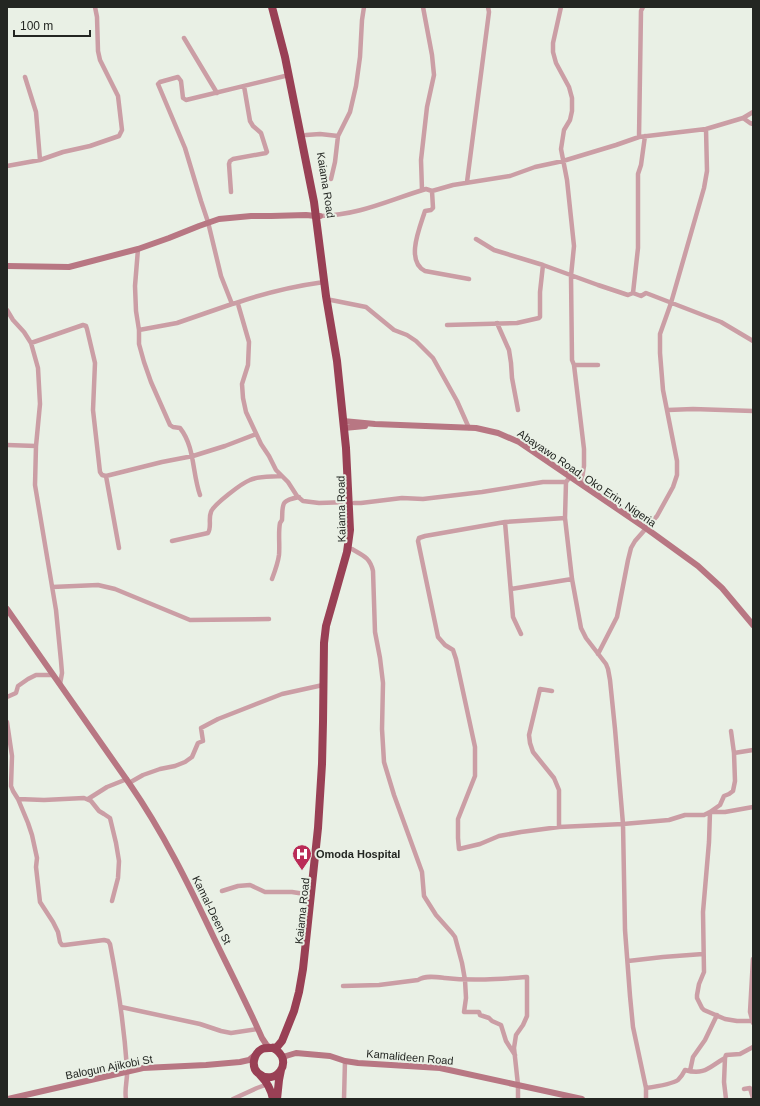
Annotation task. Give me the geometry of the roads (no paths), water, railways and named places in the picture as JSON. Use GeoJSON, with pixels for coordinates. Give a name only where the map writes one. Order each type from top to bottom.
{"type":"FeatureCollection","features":[{"type":"Feature","properties":{"kind":"highway","name":"Kaiama Road"},"geometry":{"type":"LineString","coordinates":[[272,7],[289,75],[318,216],[324,282],[346,424]]}},
{"type":"Feature","properties":{"kind":"highway","name":"Kaiama Road"},"geometry":{"type":"LineString","coordinates":[[277,7],[287,40],[306,135],[330,300],[338,341],[354,534],[347,571],[333,615],[328,637],[328,733],[324,807],[307,970],[299,1012],[282,1058]]}},
{"type":"Feature","properties":{"kind":"highway","name":"Kaiama Road"},"geometry":{"type":"LineString","coordinates":[[271,1048],[277,1047],[282,1041],[291,1020],[297,1001],[305,954],[318,828],[322,764],[324,722],[323,652],[325,635],[332,605],[345,562],[349,540],[351,503]]}},
{"type":"Feature","properties":{"kind":"highway"},"geometry":{"type":"LineString","coordinates":[[273,1099],[271,1089],[258,1072],[254,1062],[258,1052],[267,1048],[277,1050],[282,1058],[283,1064],[279,1080],[277,1099]]}},
{"type":"Feature","properties":{"kind":"highway"},"geometry":{"type":"LineString","coordinates":[[258,1072],[264,1077],[274,1076],[282,1070]]}},
{"type":"Feature","properties":{"kind":"street"},"geometry":{"type":"LineString","coordinates":[[7,166],[40,160],[63,152],[90,146],[119,136],[121,133],[122,130],[118,96],[100,60],[98,51],[97,17],[95,7]]}},
{"type":"Feature","properties":{"kind":"street"},"geometry":{"type":"LineString","coordinates":[[331,179],[335,162],[338,136],[350,112],[356,86],[364,7]]}},
{"type":"Feature","properties":{"kind":"street"},"geometry":{"type":"LineString","coordinates":[[422,190],[421,160],[427,107],[434,75],[432,55],[423,7]]}},
{"type":"Feature","properties":{"kind":"street"},"geometry":{"type":"LineString","coordinates":[[467,182],[489,12],[488,7]]}},
{"type":"Feature","properties":{"kind":"street"},"geometry":{"type":"LineString","coordinates":[[560,7],[553,43],[556,63],[569,87],[572,98],[572,111],[570,120],[564,130],[561,149],[570,202],[574,246],[571,276],[572,360],[574,365],[584,448],[584,466],[581,484]]}},
{"type":"Feature","properties":{"kind":"street"},"geometry":{"type":"LineString","coordinates":[[639,137],[641,11],[643,7]]}},
{"type":"Feature","properties":{"kind":"street"},"geometry":{"type":"LineString","coordinates":[[184,38],[217,93]]}},
{"type":"Feature","properties":{"kind":"street"},"geometry":{"type":"LineString","coordinates":[[289,75],[186,100],[183,98],[181,81],[178,77],[160,82],[158,84],[185,148],[208,222],[221,276],[234,304],[238,304],[249,342],[248,365],[242,384],[246,412],[261,444],[276,470],[303,501],[361,503],[402,498],[423,499],[568,479],[565,518],[572,579],[581,628],[586,638],[606,664],[610,680],[623,824],[626,930],[630,996],[633,1027],[646,1088],[646,1099]]}},
{"type":"Feature","properties":{"kind":"street"},"geometry":{"type":"LineString","coordinates":[[25,77],[36,112],[40,160]]}},
{"type":"Feature","properties":{"kind":"street"},"geometry":{"type":"LineString","coordinates":[[231,192],[230,161],[233,159],[267,152],[261,133],[250,121],[244,86]]}},
{"type":"Feature","properties":{"kind":"street"},"geometry":{"type":"LineString","coordinates":[[7,266],[69,267],[138,249],[219,219],[251,216],[335,215],[364,210],[422,190],[426,189],[432,191],[467,182],[510,176],[536,166],[563,161],[639,137],[706,128],[743,118],[753,112]]}},
{"type":"Feature","properties":{"kind":"street"},"geometry":{"type":"LineString","coordinates":[[743,118],[753,124]]}},
{"type":"Feature","properties":{"kind":"street"},"geometry":{"type":"LineString","coordinates":[[598,654],[617,617],[631,548],[635,541],[657,516],[673,487],[677,475],[677,461],[664,390],[660,353],[660,334],[671,303],[704,188],[707,171],[706,128]]}},
{"type":"Feature","properties":{"kind":"street"},"geometry":{"type":"LineString","coordinates":[[306,135],[320,134],[338,136]]}},
{"type":"Feature","properties":{"kind":"street"},"geometry":{"type":"LineString","coordinates":[[633,293],[638,248],[638,174],[641,165],[644,136]]}},
{"type":"Feature","properties":{"kind":"street"},"geometry":{"type":"LineString","coordinates":[[432,191],[433,208],[425,211],[416,241],[416,261],[422,270],[469,279]]}},
{"type":"Feature","properties":{"kind":"street"},"geometry":{"type":"LineString","coordinates":[[476,239],[494,250],[543,265],[628,295],[633,293],[641,296],[646,293],[721,322],[753,342]]}},
{"type":"Feature","properties":{"kind":"street"},"geometry":{"type":"LineString","coordinates":[[138,249],[135,286],[139,344],[151,382],[170,425],[182,429],[188,440],[193,456],[200,495]]}},
{"type":"Feature","properties":{"kind":"street"},"geometry":{"type":"LineString","coordinates":[[447,325],[517,323],[539,318],[543,265]]}},
{"type":"Feature","properties":{"kind":"street"},"geometry":{"type":"LineString","coordinates":[[139,330],[177,323],[276,291],[324,282]]}},
{"type":"Feature","properties":{"kind":"street"},"geometry":{"type":"LineString","coordinates":[[330,300],[366,307],[394,330],[416,341],[433,358],[457,401],[469,428]]}},
{"type":"Feature","properties":{"kind":"street"},"geometry":{"type":"LineString","coordinates":[[7,310],[31,343],[38,368],[40,404],[36,446],[36,485],[56,610],[62,661],[60,684]]}},
{"type":"Feature","properties":{"kind":"street"},"geometry":{"type":"LineString","coordinates":[[497,323],[509,350],[518,410]]}},
{"type":"Feature","properties":{"kind":"street"},"geometry":{"type":"LineString","coordinates":[[31,343],[83,325],[86,326],[95,362],[93,410],[100,472],[102,475],[106,476],[193,456],[256,434]]}},
{"type":"Feature","properties":{"kind":"street"},"geometry":{"type":"LineString","coordinates":[[574,365],[598,365]]}},
{"type":"Feature","properties":{"kind":"street"},"geometry":{"type":"LineString","coordinates":[[668,410],[693,408],[753,411]]}},
{"type":"Feature","properties":{"kind":"street","name":"Abayawo Road, Oko Erin, Nigeria"},"geometry":{"type":"LineString","coordinates":[[346,424],[476,428],[498,433],[519,442],[568,479],[581,484],[698,566],[722,588],[753,625]]}},
{"type":"Feature","properties":{"kind":"street"},"geometry":{"type":"LineString","coordinates":[[7,445],[36,446]]}},
{"type":"Feature","properties":{"kind":"street"},"geometry":{"type":"LineString","coordinates":[[106,476],[120,548]]}},
{"type":"Feature","properties":{"kind":"street"},"geometry":{"type":"LineString","coordinates":[[172,541],[208,533],[210,530],[211,512],[217,504],[247,481],[254,478],[281,476]]}},
{"type":"Feature","properties":{"kind":"street"},"geometry":{"type":"LineString","coordinates":[[272,579],[279,556],[280,542],[278,532],[282,520],[283,504],[289,499],[299,497]]}},
{"type":"Feature","properties":{"kind":"street"},"geometry":{"type":"LineString","coordinates":[[565,518],[505,522],[425,536],[419,538],[418,541],[438,637],[445,645],[453,650],[475,747],[476,776],[458,819],[459,849],[480,844],[499,836],[559,827],[669,820],[685,815],[704,814],[710,812],[720,805],[724,796],[730,794],[735,781],[731,731]]}},
{"type":"Feature","properties":{"kind":"street"},"geometry":{"type":"LineString","coordinates":[[505,522],[513,617],[520,634]]}},
{"type":"Feature","properties":{"kind":"street"},"geometry":{"type":"LineString","coordinates":[[352,550],[366,557],[371,564],[373,572],[374,632],[380,658],[383,683],[382,729],[384,762],[394,795],[422,872],[424,896],[436,915],[455,937],[465,980],[466,998],[464,1012],[479,1012],[480,1015],[501,1025],[506,1041],[515,1056]]}},
{"type":"Feature","properties":{"kind":"street"},"geometry":{"type":"LineString","coordinates":[[511,589],[572,579]]}},
{"type":"Feature","properties":{"kind":"street"},"geometry":{"type":"LineString","coordinates":[[52,587],[98,585],[115,589],[190,620],[269,619]]}},
{"type":"Feature","properties":{"kind":"street","name":"Kamal-Deen St"},"geometry":{"type":"LineString","coordinates":[[7,609],[138,795],[171,850],[262,1038],[271,1048]]}},
{"type":"Feature","properties":{"kind":"street"},"geometry":{"type":"LineString","coordinates":[[7,697],[16,693],[18,686],[36,675],[53,675]]}},
{"type":"Feature","properties":{"kind":"street"},"geometry":{"type":"LineString","coordinates":[[88,799],[107,787],[185,762],[192,757],[198,743],[203,741],[201,728],[218,719],[282,694],[323,685]]}},
{"type":"Feature","properties":{"kind":"street"},"geometry":{"type":"LineString","coordinates":[[552,691],[540,689],[529,735],[530,743],[534,752],[554,778],[559,790],[559,827]]}},
{"type":"Feature","properties":{"kind":"street"},"geometry":{"type":"LineString","coordinates":[[7,722],[12,756],[11,786],[28,823],[37,858],[36,867],[40,902],[53,922],[62,945],[104,940],[108,941],[110,944],[121,1007],[127,1071],[125,1084],[126,1099]]}},
{"type":"Feature","properties":{"kind":"street"},"geometry":{"type":"LineString","coordinates":[[734,754],[753,750]]}},
{"type":"Feature","properties":{"kind":"street"},"geometry":{"type":"LineString","coordinates":[[7,792],[13,791]]}},
{"type":"Feature","properties":{"kind":"street"},"geometry":{"type":"LineString","coordinates":[[18,799],[44,800],[84,798],[91,801],[99,811],[110,818],[119,861],[118,878],[112,901]]}},
{"type":"Feature","properties":{"kind":"street"},"geometry":{"type":"LineString","coordinates":[[710,812],[725,812],[753,807]]}},
{"type":"Feature","properties":{"kind":"street"},"geometry":{"type":"LineString","coordinates":[[710,812],[703,912],[704,972],[699,984],[697,995],[702,1008],[722,1018],[737,1022],[753,1022],[750,1012],[753,959]]}},
{"type":"Feature","properties":{"kind":"street"},"geometry":{"type":"LineString","coordinates":[[222,891],[238,886],[250,885],[265,892],[292,892],[311,895]]}},
{"type":"Feature","properties":{"kind":"street"},"geometry":{"type":"LineString","coordinates":[[628,961],[703,954]]}},
{"type":"Feature","properties":{"kind":"street"},"geometry":{"type":"LineString","coordinates":[[343,986],[379,985],[418,980],[422,977],[465,980],[527,977],[527,1016],[523,1025],[516,1034],[514,1048],[518,1099]]}},
{"type":"Feature","properties":{"kind":"street"},"geometry":{"type":"LineString","coordinates":[[121,1007],[200,1024],[231,1033],[258,1029]]}},
{"type":"Feature","properties":{"kind":"street"},"geometry":{"type":"LineString","coordinates":[[690,1071],[696,1052],[705,1040],[717,1015]]}},
{"type":"Feature","properties":{"kind":"street"},"geometry":{"type":"LineString","coordinates":[[240,1062],[249,1060],[258,1052],[261,1047],[262,1038]]}},
{"type":"Feature","properties":{"kind":"street"},"geometry":{"type":"LineString","coordinates":[[646,1088],[676,1081],[682,1076],[685,1070],[694,1072],[703,1071],[725,1058],[726,1055],[740,1054],[753,1048]]}},
{"type":"Feature","properties":{"kind":"street","name":"Kamalideen Road"},"geometry":{"type":"LineString","coordinates":[[282,1058],[296,1053],[330,1056],[358,1063],[440,1068],[582,1099]]}},
{"type":"Feature","properties":{"kind":"street"},"geometry":{"type":"LineString","coordinates":[[725,1058],[724,1082],[726,1099]]}},
{"type":"Feature","properties":{"kind":"street"},"geometry":{"type":"LineString","coordinates":[[344,1099],[346,1061]]}},
{"type":"Feature","properties":{"kind":"street"},"geometry":{"type":"LineString","coordinates":[[240,1062],[250,1066],[258,1072]]}},
{"type":"Feature","properties":{"kind":"street","name":"Balogun Ajikobi St"},"geometry":{"type":"LineString","coordinates":[[8,1099],[143,1068],[240,1062]]}},
{"type":"Feature","properties":{"kind":"street"},"geometry":{"type":"LineString","coordinates":[[233,1099],[268,1084]]}},
{"type":"Feature","properties":{"kind":"street"},"geometry":{"type":"LineString","coordinates":[[744,1089],[750,1088],[753,1098]]}},
{"type":"Feature","properties":{"kind":"place","name":"Omoda Hospital"},"geometry":{"type":"Point","coordinates":[302,871]}}]}
